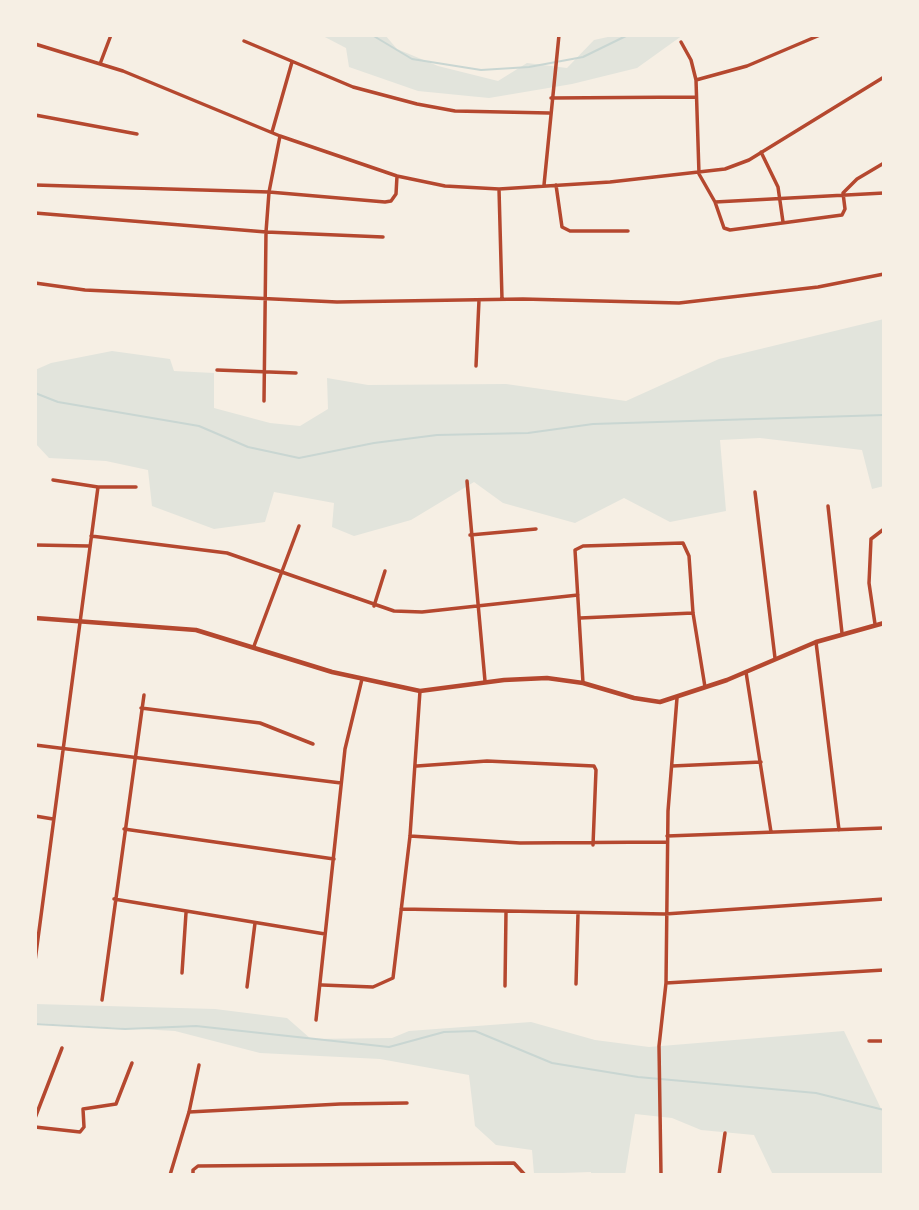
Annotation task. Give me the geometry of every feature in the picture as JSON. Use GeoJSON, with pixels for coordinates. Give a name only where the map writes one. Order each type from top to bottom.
{"type":"FeatureCollection","features":[{"type":"Feature","properties":{"kind":"street"},"geometry":{"type":"LineString","coordinates":[[100,64],[111,35]]}},
{"type":"Feature","properties":{"kind":"street"},"geometry":{"type":"LineString","coordinates":[[544,185],[549,113],[559,35]]}},
{"type":"Feature","properties":{"kind":"street"},"geometry":{"type":"LineString","coordinates":[[696,80],[747,66],[820,35]]}},
{"type":"Feature","properties":{"kind":"street"},"geometry":{"type":"LineString","coordinates":[[244,41],[362,90],[438,108],[549,113]]}},
{"type":"Feature","properties":{"kind":"street"},"geometry":{"type":"LineString","coordinates":[[681,42],[691,60],[696,80],[699,174],[715,202],[721,223],[730,230],[842,215],[845,209],[843,193]]}},
{"type":"Feature","properties":{"kind":"street"},"geometry":{"type":"LineString","coordinates":[[35,44],[100,64],[281,136],[397,176],[446,186],[499,189],[699,174],[739,165],[884,77]]}},
{"type":"Feature","properties":{"kind":"street"},"geometry":{"type":"LineString","coordinates":[[272,132],[292,62]]}},
{"type":"Feature","properties":{"kind":"street"},"geometry":{"type":"LineString","coordinates":[[551,98],[696,97]]}},
{"type":"Feature","properties":{"kind":"street"},"geometry":{"type":"LineString","coordinates":[[35,115],[137,134]]}},
{"type":"Feature","properties":{"kind":"street"},"geometry":{"type":"LineString","coordinates":[[264,401],[266,232],[269,192],[281,136]]}},
{"type":"Feature","properties":{"kind":"street"},"geometry":{"type":"LineString","coordinates":[[761,152],[776,182],[783,222]]}},
{"type":"Feature","properties":{"kind":"street"},"geometry":{"type":"LineString","coordinates":[[843,193],[857,179],[884,163]]}},
{"type":"Feature","properties":{"kind":"street"},"geometry":{"type":"LineString","coordinates":[[35,185],[269,192],[385,202],[396,194],[397,176]]}},
{"type":"Feature","properties":{"kind":"street"},"geometry":{"type":"LineString","coordinates":[[556,185],[562,227],[570,231],[628,231]]}},
{"type":"Feature","properties":{"kind":"street"},"geometry":{"type":"LineString","coordinates":[[499,189],[502,299]]}},
{"type":"Feature","properties":{"kind":"street"},"geometry":{"type":"LineString","coordinates":[[715,202],[781,200],[843,193],[884,193]]}},
{"type":"Feature","properties":{"kind":"street"},"geometry":{"type":"LineString","coordinates":[[35,214],[266,232],[383,237]]}},
{"type":"Feature","properties":{"kind":"street"},"geometry":{"type":"LineString","coordinates":[[35,282],[85,290],[354,302],[502,299],[705,302],[818,287],[884,274]]}},
{"type":"Feature","properties":{"kind":"street"},"geometry":{"type":"LineString","coordinates":[[476,366],[479,300]]}},
{"type":"Feature","properties":{"kind":"street"},"geometry":{"type":"LineString","coordinates":[[217,370],[296,373]]}},
{"type":"Feature","properties":{"kind":"street"},"geometry":{"type":"LineString","coordinates":[[53,480],[98,487],[136,488]]}},
{"type":"Feature","properties":{"kind":"street"},"geometry":{"type":"LineString","coordinates":[[467,481],[476,606],[485,681]]}},
{"type":"Feature","properties":{"kind":"street"},"geometry":{"type":"LineString","coordinates":[[35,961],[98,487]]}},
{"type":"Feature","properties":{"kind":"street"},"geometry":{"type":"LineString","coordinates":[[755,492],[775,658]]}},
{"type":"Feature","properties":{"kind":"street"},"geometry":{"type":"LineString","coordinates":[[828,506],[842,634]]}},
{"type":"Feature","properties":{"kind":"street"},"geometry":{"type":"LineString","coordinates":[[254,646],[299,526]]}},
{"type":"Feature","properties":{"kind":"street"},"geometry":{"type":"LineString","coordinates":[[470,535],[536,529]]}},
{"type":"Feature","properties":{"kind":"street"},"geometry":{"type":"LineString","coordinates":[[875,624],[869,583],[871,539],[884,529]]}},
{"type":"Feature","properties":{"kind":"street"},"geometry":{"type":"LineString","coordinates":[[91,536],[181,549],[206,549],[374,606],[422,612],[578,595]]}},
{"type":"Feature","properties":{"kind":"street"},"geometry":{"type":"LineString","coordinates":[[583,683],[575,550],[583,546],[683,543],[689,556],[693,612],[705,687]]}},
{"type":"Feature","properties":{"kind":"street"},"geometry":{"type":"LineString","coordinates":[[35,545],[89,546]]}},
{"type":"Feature","properties":{"kind":"street"},"geometry":{"type":"LineString","coordinates":[[374,606],[385,571]]}},
{"type":"Feature","properties":{"kind":"street"},"geometry":{"type":"LineString","coordinates":[[580,618],[693,612]]}},
{"type":"Feature","properties":{"kind":"street"},"geometry":{"type":"LineString","coordinates":[[35,618],[145,624],[195,630],[362,678],[420,691],[485,681],[547,678],[583,683],[634,698],[660,702],[746,672],[816,642],[884,623]]}},
{"type":"Feature","properties":{"kind":"street"},"geometry":{"type":"LineString","coordinates":[[816,642],[839,830]]}},
{"type":"Feature","properties":{"kind":"street"},"geometry":{"type":"LineString","coordinates":[[746,672],[771,832]]}},
{"type":"Feature","properties":{"kind":"street"},"geometry":{"type":"LineString","coordinates":[[316,1020],[322,985],[345,749],[362,678]]}},
{"type":"Feature","properties":{"kind":"street"},"geometry":{"type":"LineString","coordinates":[[322,985],[373,987],[386,984],[393,978],[417,766],[420,691]]}},
{"type":"Feature","properties":{"kind":"street"},"geometry":{"type":"LineString","coordinates":[[102,1000],[123,829],[144,695]]}},
{"type":"Feature","properties":{"kind":"street"},"geometry":{"type":"LineString","coordinates":[[661,1175],[657,1092],[666,983],[667,836],[677,698]]}},
{"type":"Feature","properties":{"kind":"street"},"geometry":{"type":"LineString","coordinates":[[141,708],[260,723],[313,744]]}},
{"type":"Feature","properties":{"kind":"street"},"geometry":{"type":"LineString","coordinates":[[35,745],[341,783]]}},
{"type":"Feature","properties":{"kind":"street"},"geometry":{"type":"LineString","coordinates":[[417,766],[487,761],[594,766],[593,845]]}},
{"type":"Feature","properties":{"kind":"street"},"geometry":{"type":"LineString","coordinates":[[672,766],[761,762]]}},
{"type":"Feature","properties":{"kind":"street"},"geometry":{"type":"LineString","coordinates":[[35,816],[53,819]]}},
{"type":"Feature","properties":{"kind":"street"},"geometry":{"type":"LineString","coordinates":[[667,836],[884,828]]}},
{"type":"Feature","properties":{"kind":"street"},"geometry":{"type":"LineString","coordinates":[[123,829],[334,859]]}},
{"type":"Feature","properties":{"kind":"street"},"geometry":{"type":"LineString","coordinates":[[410,836],[472,842],[593,845],[667,842]]}},
{"type":"Feature","properties":{"kind":"street"},"geometry":{"type":"LineString","coordinates":[[35,892],[44,893]]}},
{"type":"Feature","properties":{"kind":"street"},"geometry":{"type":"LineString","coordinates":[[114,899],[325,934]]}},
{"type":"Feature","properties":{"kind":"street"},"geometry":{"type":"LineString","coordinates":[[401,909],[665,914],[884,900]]}},
{"type":"Feature","properties":{"kind":"street"},"geometry":{"type":"LineString","coordinates":[[505,986],[506,912]]}},
{"type":"Feature","properties":{"kind":"street"},"geometry":{"type":"LineString","coordinates":[[181,973],[186,913]]}},
{"type":"Feature","properties":{"kind":"street"},"geometry":{"type":"LineString","coordinates":[[576,984],[578,914]]}},
{"type":"Feature","properties":{"kind":"street"},"geometry":{"type":"LineString","coordinates":[[247,987],[255,923]]}},
{"type":"Feature","properties":{"kind":"street"},"geometry":{"type":"LineString","coordinates":[[666,983],[884,970]]}},
{"type":"Feature","properties":{"kind":"street"},"geometry":{"type":"LineString","coordinates":[[869,1041],[884,1041]]}},
{"type":"Feature","properties":{"kind":"street"},"geometry":{"type":"LineString","coordinates":[[35,1118],[62,1048]]}},
{"type":"Feature","properties":{"kind":"street"},"geometry":{"type":"LineString","coordinates":[[35,1127],[80,1132],[84,1127],[83,1109],[116,1104],[132,1063]]}},
{"type":"Feature","properties":{"kind":"street"},"geometry":{"type":"LineString","coordinates":[[170,1175],[189,1112],[199,1065]]}},
{"type":"Feature","properties":{"kind":"street"},"geometry":{"type":"LineString","coordinates":[[189,1112],[408,1103]]}},
{"type":"Feature","properties":{"kind":"street"},"geometry":{"type":"LineString","coordinates":[[719,1175],[725,1133]]}},
{"type":"Feature","properties":{"kind":"street"},"geometry":{"type":"LineString","coordinates":[[193,1175],[193,1170],[198,1166],[514,1163],[525,1175]]}},
{"type":"Feature","properties":{"kind":"shaded area"},"geometry":{"type":"Polygon","coordinates":[[[321,35],[385,35],[397,49],[438,66],[498,81],[527,63],[567,68],[594,40],[617,35],[683,35],[637,68],[572,84],[489,98],[418,91],[349,67],[346,48],[321,35]]]}},
{"type":"Feature","properties":{"kind":"shaded area"},"geometry":{"type":"Polygon","coordinates":[[[884,319],[884,486],[872,489],[862,450],[760,438],[720,440],[726,511],[670,522],[624,498],[575,523],[503,503],[474,482],[411,520],[354,536],[332,527],[334,503],[274,492],[265,522],[214,529],[152,506],[148,470],[106,461],[49,458],[35,443],[35,370],[51,363],[112,351],[170,359],[174,371],[214,373],[214,408],[270,423],[300,426],[328,409],[327,378],[368,385],[506,384],[626,401],[719,359],[884,319]]]}},
{"type":"Feature","properties":{"kind":"shaded area"},"geometry":{"type":"Polygon","coordinates":[[[35,1004],[215,1009],[287,1018],[311,1039],[392,1038],[409,1031],[531,1022],[595,1040],[649,1047],[844,1031],[884,1115],[884,1175],[773,1175],[754,1135],[701,1130],[672,1118],[635,1114],[625,1175],[591,1175],[591,1172],[534,1174],[532,1150],[496,1145],[475,1126],[469,1075],[380,1059],[260,1053],[175,1031],[35,1023],[35,1004]]]}},
{"type":"Feature","properties":{"kind":"waterway"},"geometry":{"type":"LineString","coordinates":[[372,35],[412,59],[481,70],[529,67],[583,57],[628,35]]}},
{"type":"Feature","properties":{"kind":"waterway"},"geometry":{"type":"LineString","coordinates":[[35,393],[58,402],[199,426],[248,447],[299,458],[374,443],[437,435],[528,433],[593,424],[884,415]]}},
{"type":"Feature","properties":{"kind":"waterway"},"geometry":{"type":"LineString","coordinates":[[35,1024],[125,1029],[196,1026],[389,1047],[444,1032],[475,1031],[552,1063],[638,1077],[816,1093],[884,1110]]}}]}
